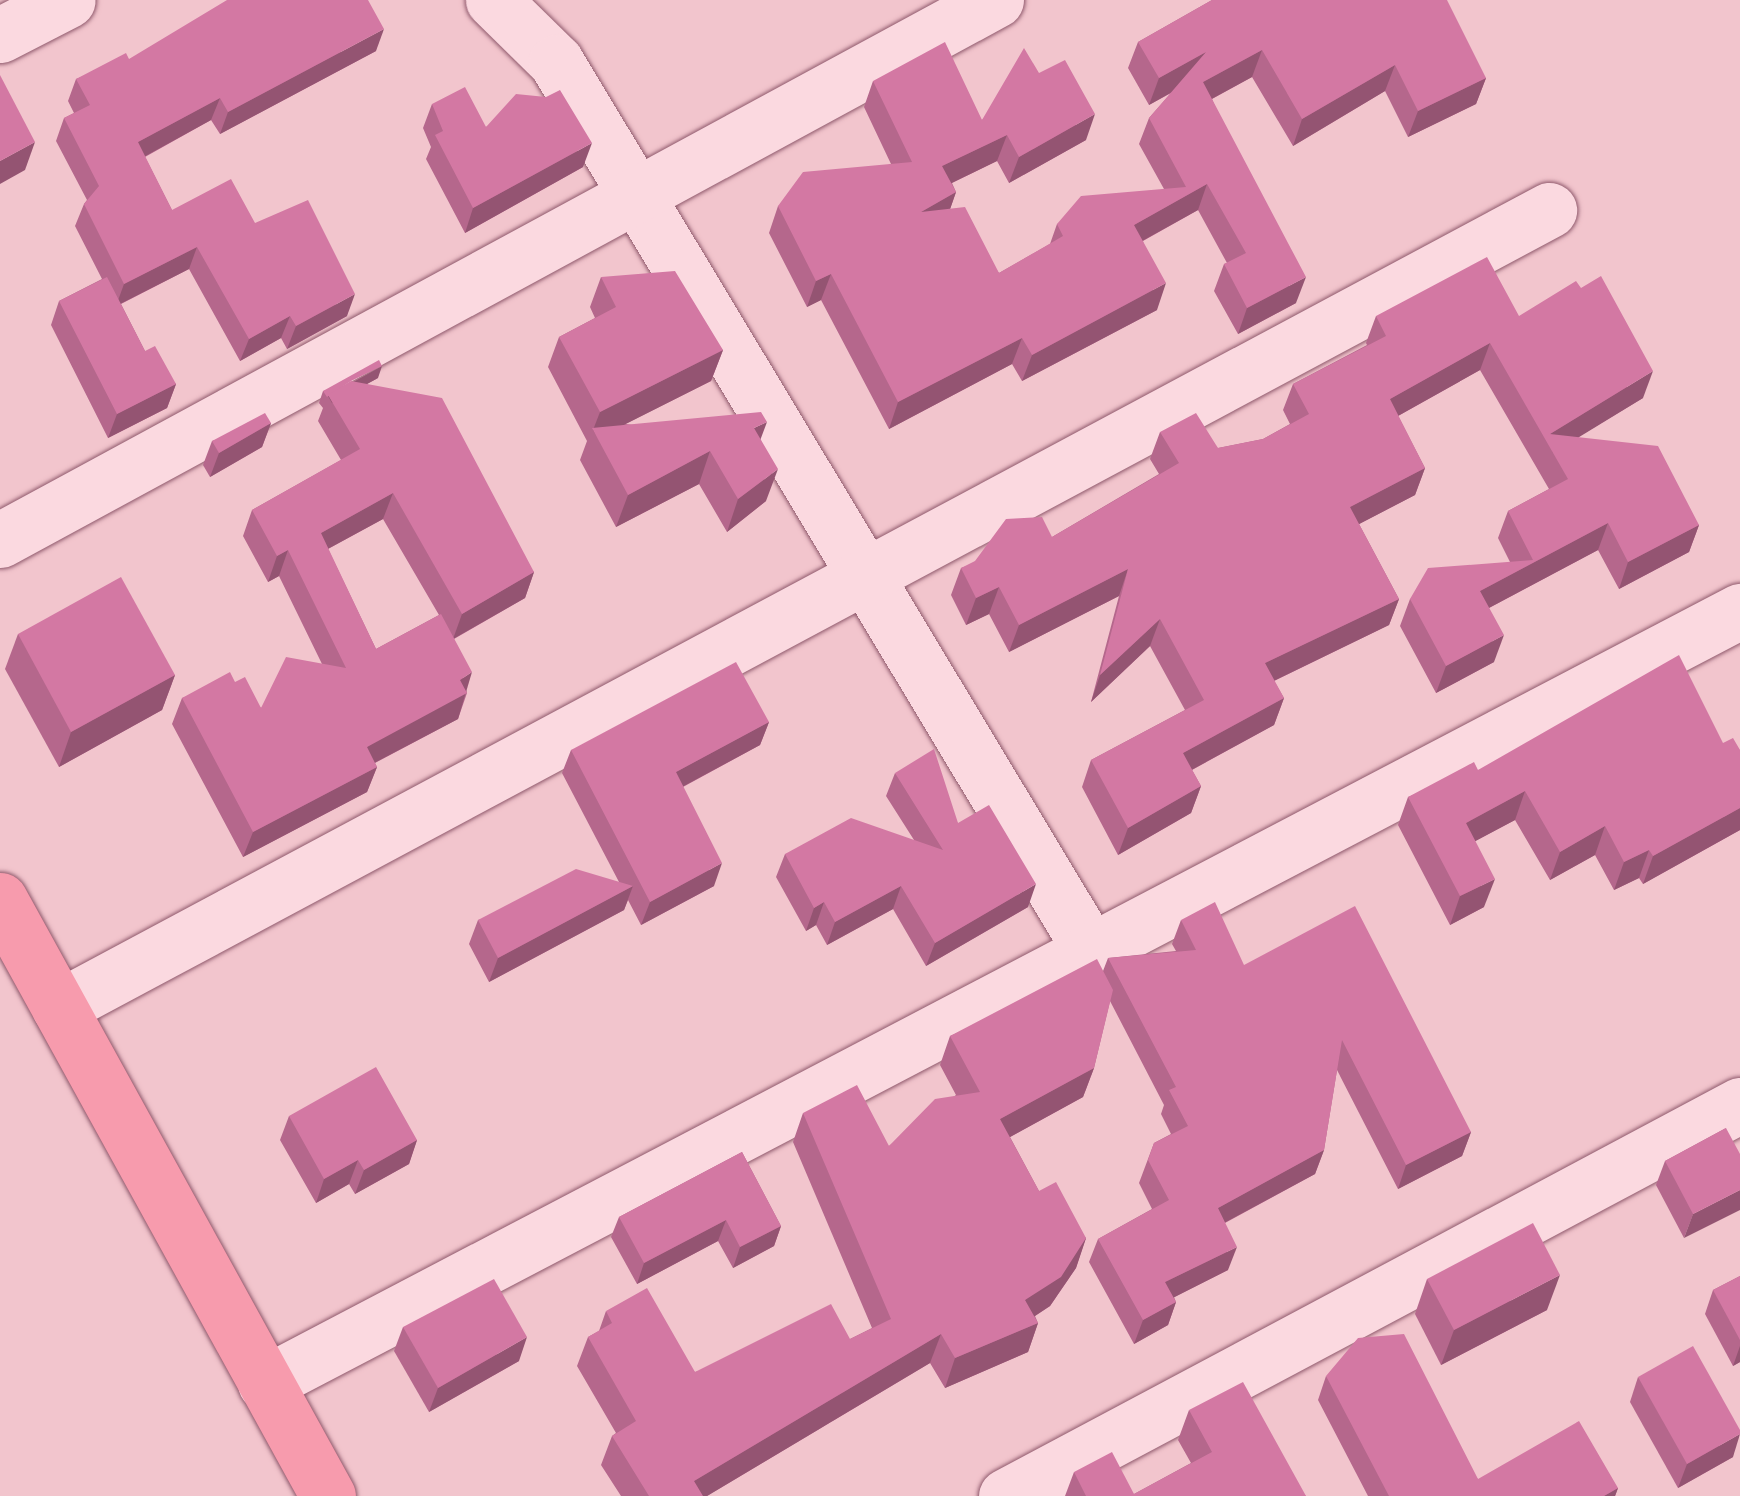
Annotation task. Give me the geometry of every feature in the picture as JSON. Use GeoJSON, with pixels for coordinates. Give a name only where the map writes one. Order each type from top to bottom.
{"type":"FeatureCollection","features":[{"type":"Feature","properties":{"kind":"main road"},"geometry":{"type":"LineString","coordinates":[[0,900],[328,1496]]}},
{"type":"Feature","properties":{"kind":"street"},"geometry":{"type":"LineString","coordinates":[[0,36],[68,0]]}},
{"type":"Feature","properties":{"kind":"street"},"geometry":{"type":"LineString","coordinates":[[493,0],[556,62],[1091,951]]}},
{"type":"Feature","properties":{"kind":"street"},"geometry":{"type":"LineString","coordinates":[[0,540],[996,0]]}},
{"type":"Feature","properties":{"kind":"street"},"geometry":{"type":"LineString","coordinates":[[59,1007],[1549,210]]}},
{"type":"Feature","properties":{"kind":"street"},"geometry":{"type":"LineString","coordinates":[[265,1383],[1740,612]]}},
{"type":"Feature","properties":{"kind":"street"},"geometry":{"type":"LineString","coordinates":[[1006,1496],[1740,1105]]}},
{"type":"Feature","properties":{"kind":"building"},"geometry":{"type":"Polygon","coordinates":[[[227,0],[368,0],[384,29],[228,112],[220,98],[138,142],[172,210],[231,179],[255,223],[308,200],[355,294],[296,326],[290,316],[249,339],[197,247],[124,284],[84,204],[99,186],[64,118],[90,105],[76,79],[126,53],[129,59],[227,0]]]}},
{"type":"Feature","properties":{"kind":"building"},"geometry":{"type":"Polygon","coordinates":[[[1212,0],[1447,0],[1486,78],[1418,111],[1395,65],[1302,119],[1262,50],[1203,82],[1306,277],[1247,308],[1224,264],[1246,253],[1207,184],[1134,225],[1166,283],[1032,355],[1022,338],[898,402],[831,274],[816,281],[778,206],[803,172],[912,162],[873,81],[945,42],[982,120],[1024,48],[1039,73],[1065,60],[1095,114],[1019,157],[1007,135],[942,166],[956,192],[921,212],[965,207],[999,273],[1063,236],[1057,224],[1081,196],[1186,187],[1149,118],[1206,52],[1159,78],[1138,42],[1212,0]]]}},
{"type":"Feature","properties":{"kind":"building"},"geometry":{"type":"Polygon","coordinates":[[[0,75],[35,142],[0,161],[0,75]]]}},
{"type":"Feature","properties":{"kind":"building"},"geometry":{"type":"Polygon","coordinates":[[[465,87],[486,127],[516,94],[546,97],[560,90],[592,143],[473,208],[435,135],[443,131],[432,104],[465,87]]]}},
{"type":"Feature","properties":{"kind":"building"},"geometry":{"type":"Polygon","coordinates":[[[1487,257],[1519,316],[1576,281],[1581,288],[1601,276],[1653,371],[1550,434],[1658,446],[1699,525],[1628,562],[1608,523],[1480,591],[1504,635],[1446,666],[1410,599],[1428,568],[1533,560],[1508,511],[1568,479],[1490,343],[1390,399],[1425,468],[1350,507],[1399,599],[1265,663],[1284,698],[1183,753],[1201,786],[1128,828],[1091,760],[1204,700],[1160,619],[1100,675],[1128,569],[1019,625],[999,587],[976,598],[961,568],[975,561],[1006,519],[1042,517],[1052,537],[1179,463],[1160,432],[1196,413],[1218,448],[1263,439],[1309,414],[1293,384],[1386,336],[1376,316],[1487,257]]]}},
{"type":"Feature","properties":{"kind":"building"},"geometry":{"type":"Polygon","coordinates":[[[675,271],[723,350],[600,412],[559,337],[616,307],[601,277],[675,271]]]}},
{"type":"Feature","properties":{"kind":"building"},"geometry":{"type":"Polygon","coordinates":[[[107,277],[145,351],[155,346],[176,384],[117,414],[59,301],[107,277]]]}},
{"type":"Feature","properties":{"kind":"building"},"geometry":{"type":"Polygon","coordinates":[[[379,360],[382,366],[327,397],[323,391],[379,360]]]}},
{"type":"Feature","properties":{"kind":"building"},"geometry":{"type":"Polygon","coordinates":[[[351,381],[442,398],[534,572],[462,614],[393,493],[321,533],[376,649],[441,614],[472,672],[460,680],[467,693],[367,747],[377,767],[253,832],[182,698],[230,672],[235,682],[245,677],[261,708],[286,657],[346,668],[288,550],[277,556],[252,510],[360,449],[328,395],[351,381]]]}},
{"type":"Feature","properties":{"kind":"building"},"geometry":{"type":"Polygon","coordinates":[[[761,412],[767,422],[754,428],[778,469],[738,499],[710,451],[628,495],[592,428],[761,412]]]}},
{"type":"Feature","properties":{"kind":"building"},"geometry":{"type":"Polygon","coordinates":[[[265,413],[271,423],[219,453],[212,441],[265,413]]]}},
{"type":"Feature","properties":{"kind":"building"},"geometry":{"type":"Polygon","coordinates":[[[121,577],[175,675],[71,732],[18,634],[121,577]]]}},
{"type":"Feature","properties":{"kind":"building"},"geometry":{"type":"Polygon","coordinates":[[[1679,655],[1723,743],[1733,738],[1740,750],[1740,808],[1653,856],[1649,850],[1624,862],[1605,826],[1560,852],[1525,791],[1466,823],[1495,879],[1460,896],[1408,797],[1474,762],[1478,770],[1679,655]]]}},
{"type":"Feature","properties":{"kind":"building"},"geometry":{"type":"Polygon","coordinates":[[[736,662],[769,722],[676,772],[722,863],[650,902],[571,750],[736,662]]]}},
{"type":"Feature","properties":{"kind":"building"},"geometry":{"type":"Polygon","coordinates":[[[934,749],[958,823],[989,805],[1036,884],[935,943],[901,886],[835,922],[824,902],[814,908],[785,854],[851,818],[943,850],[895,773],[934,749]]]}},
{"type":"Feature","properties":{"kind":"building"},"geometry":{"type":"Polygon","coordinates":[[[576,869],[633,886],[498,958],[478,920],[576,869]]]}},
{"type":"Feature","properties":{"kind":"building"},"geometry":{"type":"Polygon","coordinates":[[[1215,902],[1244,965],[1355,906],[1471,1132],[1406,1165],[1342,1040],[1324,1150],[1218,1208],[1237,1247],[1165,1282],[1176,1302],[1143,1320],[1098,1239],[1169,1200],[1148,1160],[1154,1143],[1188,1126],[1169,1090],[1176,1087],[1108,958],[1196,950],[1181,920],[1215,902]]]}},
{"type":"Feature","properties":{"kind":"building"},"geometry":{"type":"Polygon","coordinates":[[[1097,959],[1113,990],[1094,1068],[1000,1119],[1039,1191],[1056,1182],[1086,1238],[1061,1277],[1025,1300],[1038,1323],[955,1358],[941,1334],[694,1481],[703,1496],[649,1496],[612,1436],[636,1421],[588,1337],[612,1323],[606,1311],[647,1288],[695,1372],[831,1304],[850,1339],[891,1319],[803,1113],[857,1085],[889,1146],[935,1099],[980,1092],[950,1036],[1097,959]]]}},
{"type":"Feature","properties":{"kind":"building"},"geometry":{"type":"Polygon","coordinates":[[[376,1067],[417,1140],[364,1170],[358,1160],[324,1179],[289,1116],[376,1067]]]}},
{"type":"Feature","properties":{"kind":"building"},"geometry":{"type":"Polygon","coordinates":[[[1726,1128],[1740,1154],[1740,1190],[1693,1214],[1665,1161],[1726,1128]]]}},
{"type":"Feature","properties":{"kind":"building"},"geometry":{"type":"Polygon","coordinates":[[[742,1152],[781,1226],[740,1247],[726,1220],[644,1263],[619,1217],[742,1152]]]}},
{"type":"Feature","properties":{"kind":"building"},"geometry":{"type":"Polygon","coordinates":[[[1533,1223],[1560,1275],[1454,1330],[1427,1279],[1533,1223]]]}},
{"type":"Feature","properties":{"kind":"building"},"geometry":{"type":"Polygon","coordinates":[[[1740,1276],[1740,1340],[1713,1290],[1740,1276]]]}},
{"type":"Feature","properties":{"kind":"building"},"geometry":{"type":"Polygon","coordinates":[[[494,1279],[527,1337],[438,1388],[403,1327],[494,1279]]]}},
{"type":"Feature","properties":{"kind":"building"},"geometry":{"type":"Polygon","coordinates":[[[1404,1334],[1478,1479],[1579,1421],[1618,1488],[1604,1496],[1389,1496],[1326,1376],[1358,1338],[1404,1334]]]}},
{"type":"Feature","properties":{"kind":"building"},"geometry":{"type":"Polygon","coordinates":[[[1693,1346],[1740,1434],[1687,1464],[1638,1377],[1693,1346]]]}},
{"type":"Feature","properties":{"kind":"building"},"geometry":{"type":"Polygon","coordinates":[[[1243,1382],[1306,1496],[1086,1496],[1074,1472],[1112,1452],[1134,1494],[1212,1452],[1189,1410],[1243,1382]]]}}]}
